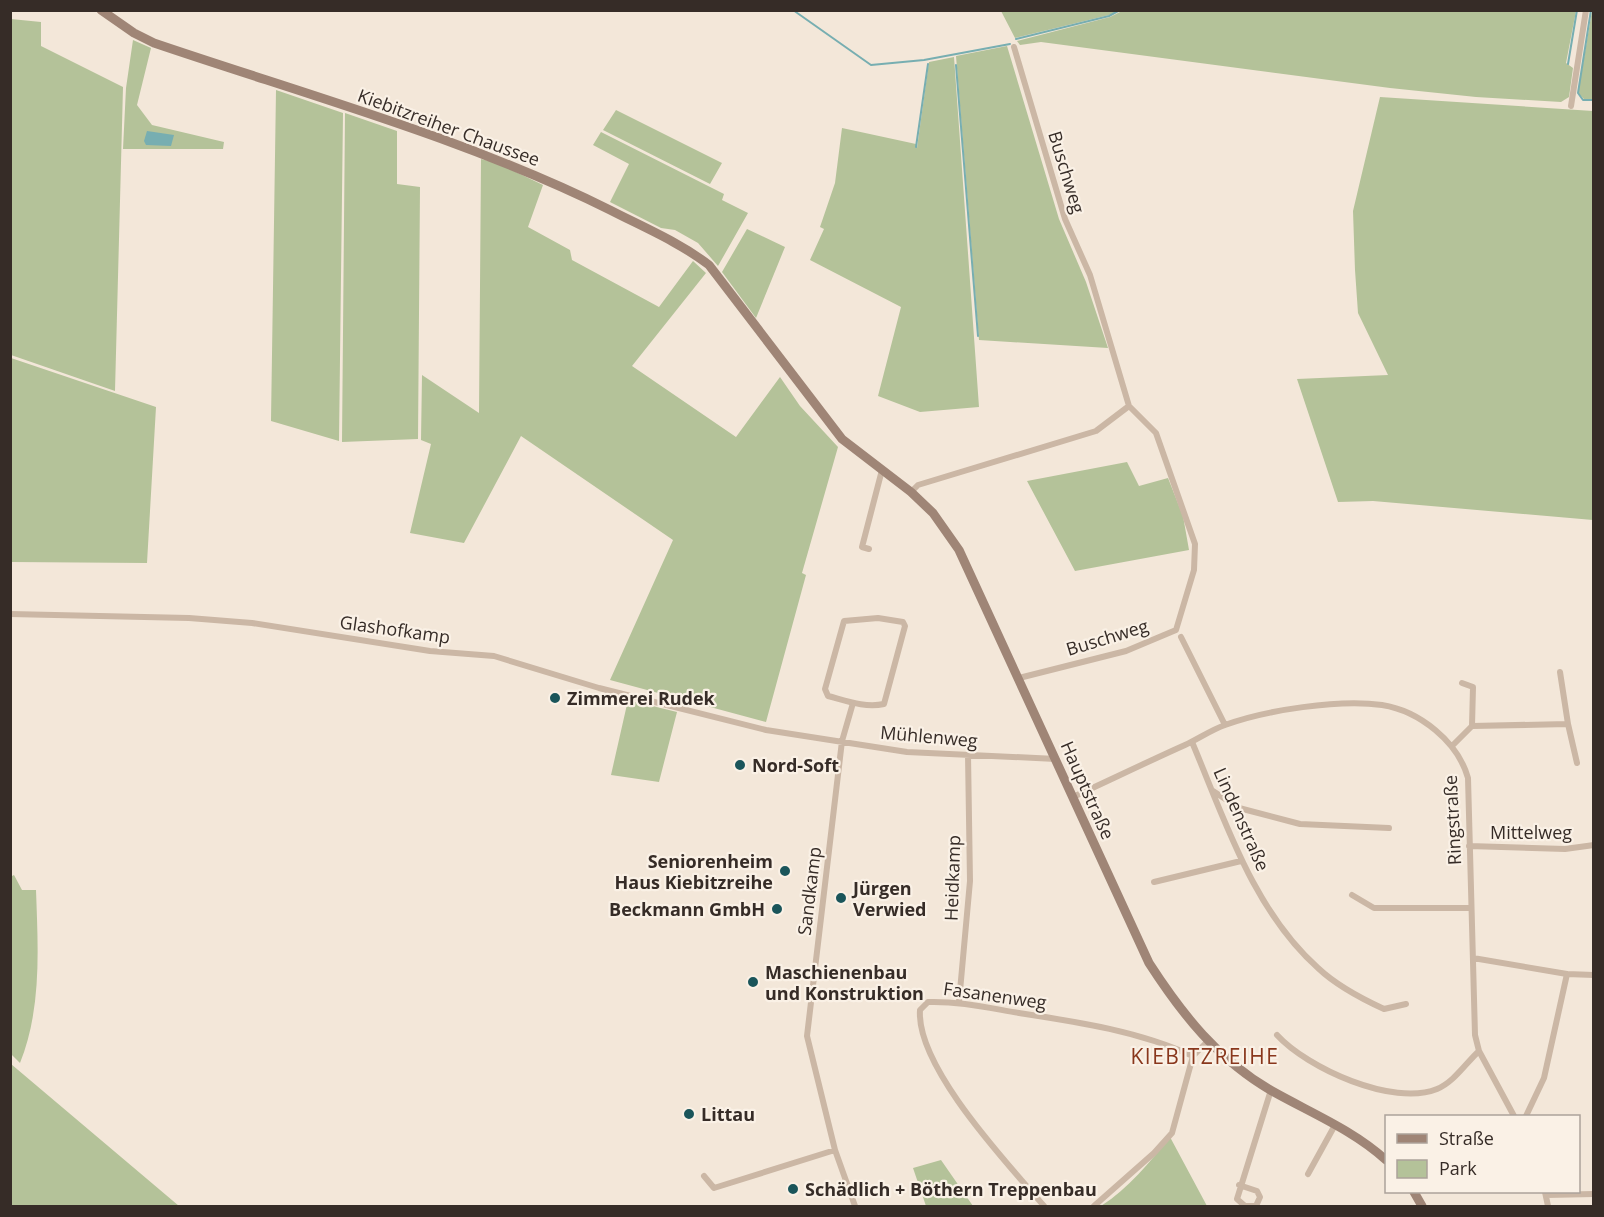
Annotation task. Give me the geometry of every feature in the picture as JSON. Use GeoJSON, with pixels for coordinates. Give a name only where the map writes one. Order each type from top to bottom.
{"type":"FeatureCollection","features":[{"type":"Feature","properties":{"kind":"street","name":"Kiebitzreiher Chaussee"},"geometry":{"type":"LineString","coordinates":[[101,10],[154,44],[499,159],[559,185],[688,250],[718,276],[842,439]]}},
{"type":"Feature","properties":{"kind":"street"},"geometry":{"type":"LineString","coordinates":[[1571,106],[1586,10]]}},
{"type":"Feature","properties":{"kind":"street","name":"Buschweg"},"geometry":{"type":"LineString","coordinates":[[1014,47],[1065,219],[1090,275],[1129,406],[1156,433],[1195,544],[1194,570],[1176,630],[1126,651],[1019,678]]}},
{"type":"Feature","properties":{"kind":"street"},"geometry":{"type":"LineString","coordinates":[[911,492],[918,485],[1096,431],[1129,406]]}},
{"type":"Feature","properties":{"kind":"street","name":"Hauptstraße"},"geometry":{"type":"LineString","coordinates":[[842,439],[911,492],[933,513],[959,550],[1149,963],[1170,996],[1195,1028],[1239,1070],[1335,1125],[1385,1159]]}},
{"type":"Feature","properties":{"kind":"street"},"geometry":{"type":"LineString","coordinates":[[869,549],[862,547],[878,478],[882,470]]}},
{"type":"Feature","properties":{"kind":"street","name":"Glashofkamp"},"geometry":{"type":"LineString","coordinates":[[10,614],[189,618],[252,622],[430,651],[494,656],[599,688],[766,730]]}},
{"type":"Feature","properties":{"kind":"street"},"geometry":{"type":"LineString","coordinates":[[878,618],[903,622],[905,626],[884,704],[853,703],[828,696],[825,689],[844,621],[878,618]]}},
{"type":"Feature","properties":{"kind":"street"},"geometry":{"type":"LineString","coordinates":[[1181,638],[1225,725]]}},
{"type":"Feature","properties":{"kind":"street"},"geometry":{"type":"LineString","coordinates":[[1560,672],[1577,763]]}},
{"type":"Feature","properties":{"kind":"street"},"geometry":{"type":"LineString","coordinates":[[1452,746],[1472,726],[1473,687],[1462,683]]}},
{"type":"Feature","properties":{"kind":"street","name":"Sandkamp"},"geometry":{"type":"LineString","coordinates":[[853,703],[842,741],[807,1036],[836,1150],[855,1206]]}},
{"type":"Feature","properties":{"kind":"street","name":"Ringstraße"},"geometry":{"type":"LineString","coordinates":[[1073,797],[1225,725],[1318,705],[1382,705],[1406,712],[1421,720],[1452,746],[1464,762],[1468,778],[1475,1035],[1479,1051],[1513,1115]]}},
{"type":"Feature","properties":{"kind":"street"},"geometry":{"type":"LineString","coordinates":[[1472,726],[1568,724]]}},
{"type":"Feature","properties":{"kind":"street","name":"Mühlenweg"},"geometry":{"type":"LineString","coordinates":[[766,730],[907,752],[1056,759]]}},
{"type":"Feature","properties":{"kind":"street","name":"Lindenstraße"},"geometry":{"type":"LineString","coordinates":[[1192,742],[1241,861],[1285,931],[1319,969],[1350,993],[1384,1009],[1406,1004]]}},
{"type":"Feature","properties":{"kind":"street","name":"Heidkamp"},"geometry":{"type":"LineString","coordinates":[[959,1002],[970,881],[968,755]]}},
{"type":"Feature","properties":{"kind":"street"},"geometry":{"type":"LineString","coordinates":[[1213,791],[1239,808],[1299,824],[1389,828]]}},
{"type":"Feature","properties":{"kind":"street","name":"Mittelweg"},"geometry":{"type":"LineString","coordinates":[[1469,846],[1565,849],[1593,845]]}},
{"type":"Feature","properties":{"kind":"street"},"geometry":{"type":"LineString","coordinates":[[1155,882],[1241,861]]}},
{"type":"Feature","properties":{"kind":"street"},"geometry":{"type":"LineString","coordinates":[[1352,895],[1374,908],[1470,908]]}},
{"type":"Feature","properties":{"kind":"street"},"geometry":{"type":"LineString","coordinates":[[1473,958],[1567,974],[1593,975]]}},
{"type":"Feature","properties":{"kind":"street"},"geometry":{"type":"LineString","coordinates":[[1526,1115],[1544,1078],[1567,974]]}},
{"type":"Feature","properties":{"kind":"street","name":"Fasanenweg"},"geometry":{"type":"LineString","coordinates":[[1044,1206],[1005,1161],[940,1076],[922,1037],[919,1024],[920,1010],[928,1002],[959,1002],[1098,1026],[1177,1048],[1193,1056]]}},
{"type":"Feature","properties":{"kind":"street"},"geometry":{"type":"LineString","coordinates":[[1277,1035],[1291,1051],[1351,1082],[1404,1094],[1439,1088],[1451,1080],[1479,1051]]}},
{"type":"Feature","properties":{"kind":"street"},"geometry":{"type":"LineString","coordinates":[[1094,1206],[1154,1153],[1172,1133],[1193,1056],[1208,1041]]}},
{"type":"Feature","properties":{"kind":"street"},"geometry":{"type":"LineString","coordinates":[[1239,1185],[1257,1191],[1260,1197],[1255,1206],[1245,1206],[1237,1199],[1239,1185],[1271,1090]]}},
{"type":"Feature","properties":{"kind":"street"},"geometry":{"type":"LineString","coordinates":[[1308,1174],[1335,1125]]}},
{"type":"Feature","properties":{"kind":"street"},"geometry":{"type":"LineString","coordinates":[[704,1176],[714,1188],[836,1150]]}},
{"type":"Feature","properties":{"kind":"street"},"geometry":{"type":"LineString","coordinates":[[1548,1206],[1545,1193],[1593,1194]]}},
{"type":"Feature","properties":{"kind":"green space"},"geometry":{"type":"Polygon","coordinates":[[[1001,11],[1118,11],[1015,38],[1001,11]]]}},
{"type":"Feature","properties":{"kind":"green space"},"geometry":{"type":"Polygon","coordinates":[[[1122,11],[1576,11],[1566,63],[1573,68],[1569,97],[1561,102],[1476,97],[1390,88],[1041,42],[1020,45],[1017,41],[1110,17],[1122,11]]]}},
{"type":"Feature","properties":{"kind":"green space"},"geometry":{"type":"Polygon","coordinates":[[[1592,11],[1594,11],[1593,100],[1584,99],[1578,93],[1592,11]]]}},
{"type":"Feature","properties":{"kind":"green space"},"geometry":{"type":"Polygon","coordinates":[[[11,19],[41,22],[41,46],[123,87],[115,391],[11,355],[11,19]]]}},
{"type":"Feature","properties":{"kind":"green space"},"geometry":{"type":"Polygon","coordinates":[[[133,40],[151,48],[137,105],[152,125],[224,142],[223,149],[123,149],[126,88],[133,40]]]}},
{"type":"Feature","properties":{"kind":"green space"},"geometry":{"type":"Polygon","coordinates":[[[1007,46],[1059,219],[1086,282],[1108,348],[979,340],[956,56],[1007,46]]]}},
{"type":"Feature","properties":{"kind":"green space"},"geometry":{"type":"Polygon","coordinates":[[[954,57],[979,407],[920,412],[878,396],[901,307],[810,260],[824,229],[820,227],[835,183],[842,128],[916,144],[917,148],[929,62],[954,57]]]}},
{"type":"Feature","properties":{"kind":"green space"},"geometry":{"type":"Polygon","coordinates":[[[276,90],[343,113],[339,441],[271,421],[276,90]]]}},
{"type":"Feature","properties":{"kind":"green space"},"geometry":{"type":"Polygon","coordinates":[[[1380,97],[1593,111],[1593,520],[1373,501],[1338,502],[1297,379],[1388,375],[1358,313],[1353,211],[1380,97]]]}},
{"type":"Feature","properties":{"kind":"green space"},"geometry":{"type":"Polygon","coordinates":[[[616,110],[722,163],[710,184],[603,130],[616,110]]]}},
{"type":"Feature","properties":{"kind":"green space"},"geometry":{"type":"Polygon","coordinates":[[[345,113],[397,131],[397,184],[420,187],[418,439],[342,442],[345,113]]]}},
{"type":"Feature","properties":{"kind":"green space"},"geometry":{"type":"Polygon","coordinates":[[[601,132],[724,194],[722,200],[748,213],[718,266],[698,243],[675,230],[661,228],[610,202],[629,164],[593,145],[601,132]]]}},
{"type":"Feature","properties":{"kind":"green space"},"geometry":{"type":"Polygon","coordinates":[[[481,159],[497,163],[543,185],[528,227],[570,250],[572,260],[659,307],[693,261],[706,273],[632,366],[736,437],[780,377],[800,406],[838,447],[802,573],[806,575],[766,722],[610,680],[673,540],[521,436],[464,543],[410,533],[431,444],[421,440],[422,375],[479,413],[481,159]]]}},
{"type":"Feature","properties":{"kind":"green space"},"geometry":{"type":"Polygon","coordinates":[[[747,229],[785,247],[756,318],[722,272],[747,229]]]}},
{"type":"Feature","properties":{"kind":"green space"},"geometry":{"type":"Polygon","coordinates":[[[11,358],[156,407],[147,563],[11,562],[11,358]]]}},
{"type":"Feature","properties":{"kind":"green space"},"geometry":{"type":"Polygon","coordinates":[[[1127,462],[1139,486],[1168,478],[1183,516],[1189,550],[1075,571],[1027,481],[1127,462]]]}},
{"type":"Feature","properties":{"kind":"green space"},"geometry":{"type":"Polygon","coordinates":[[[628,700],[677,712],[659,782],[611,775],[628,700]]]}},
{"type":"Feature","properties":{"kind":"green space"},"geometry":{"type":"Polygon","coordinates":[[[14,875],[22,890],[36,890],[37,912],[38,956],[35,999],[32,1021],[20,1063],[10,1053],[10,877],[14,875]]]}},
{"type":"Feature","properties":{"kind":"green space"},"geometry":{"type":"Polygon","coordinates":[[[11,1064],[179,1206],[11,1206],[11,1064]]]}},
{"type":"Feature","properties":{"kind":"green space"},"geometry":{"type":"Polygon","coordinates":[[[1170,1137],[1207,1206],[1101,1206],[1130,1183],[1170,1137]]]}},
{"type":"Feature","properties":{"kind":"green space"},"geometry":{"type":"Polygon","coordinates":[[[941,1160],[973,1206],[926,1206],[913,1168],[941,1160]]]}},
{"type":"Feature","properties":{"kind":"water"},"geometry":{"type":"Polygon","coordinates":[[[147,131],[174,135],[171,146],[146,145],[144,141],[147,131]]]}},
{"type":"Feature","properties":{"kind":"waterway"},"geometry":{"type":"LineString","coordinates":[[793,10],[871,65],[924,60],[1010,44]]}},
{"type":"Feature","properties":{"kind":"waterway"},"geometry":{"type":"LineString","coordinates":[[1016,39],[1109,16],[1120,10]]}},
{"type":"Feature","properties":{"kind":"waterway"},"geometry":{"type":"LineString","coordinates":[[1568,64],[1577,10]]}},
{"type":"Feature","properties":{"kind":"waterway"},"geometry":{"type":"LineString","coordinates":[[1591,10],[1578,93],[1583,100],[1594,100]]}},
{"type":"Feature","properties":{"kind":"waterway"},"geometry":{"type":"LineString","coordinates":[[916,147],[928,64]]}},
{"type":"Feature","properties":{"kind":"waterway"},"geometry":{"type":"LineString","coordinates":[[956,65],[978,336]]}},
{"type":"Feature","properties":{"kind":"place","name":"Zimmerei Rudek"},"geometry":{"type":"Point","coordinates":[555,698]}},
{"type":"Feature","properties":{"kind":"place","name":"Nord-Soft"},"geometry":{"type":"Point","coordinates":[740,765]}},
{"type":"Feature","properties":{"kind":"place","name":"Seniorenheim Haus Kiebitzreihe"},"geometry":{"type":"Point","coordinates":[785,871]}},
{"type":"Feature","properties":{"kind":"place","name":"Jürgen Verwied"},"geometry":{"type":"Point","coordinates":[841,898]}},
{"type":"Feature","properties":{"kind":"place","name":"Beckmann GmbH"},"geometry":{"type":"Point","coordinates":[777,909]}},
{"type":"Feature","properties":{"kind":"place","name":"Maschienenbau und Konstruktion"},"geometry":{"type":"Point","coordinates":[753,982]}},
{"type":"Feature","properties":{"kind":"place","name":"Littau"},"geometry":{"type":"Point","coordinates":[689,1114]}},
{"type":"Feature","properties":{"kind":"place","name":"Schädlich + Böthern Treppenbau"},"geometry":{"type":"Point","coordinates":[793,1189]}},
{"type":"Feature","properties":{"kind":"district","name":"KIEBITZREIHE"},"geometry":{"type":"Point","coordinates":[1205,1056]}}]}
